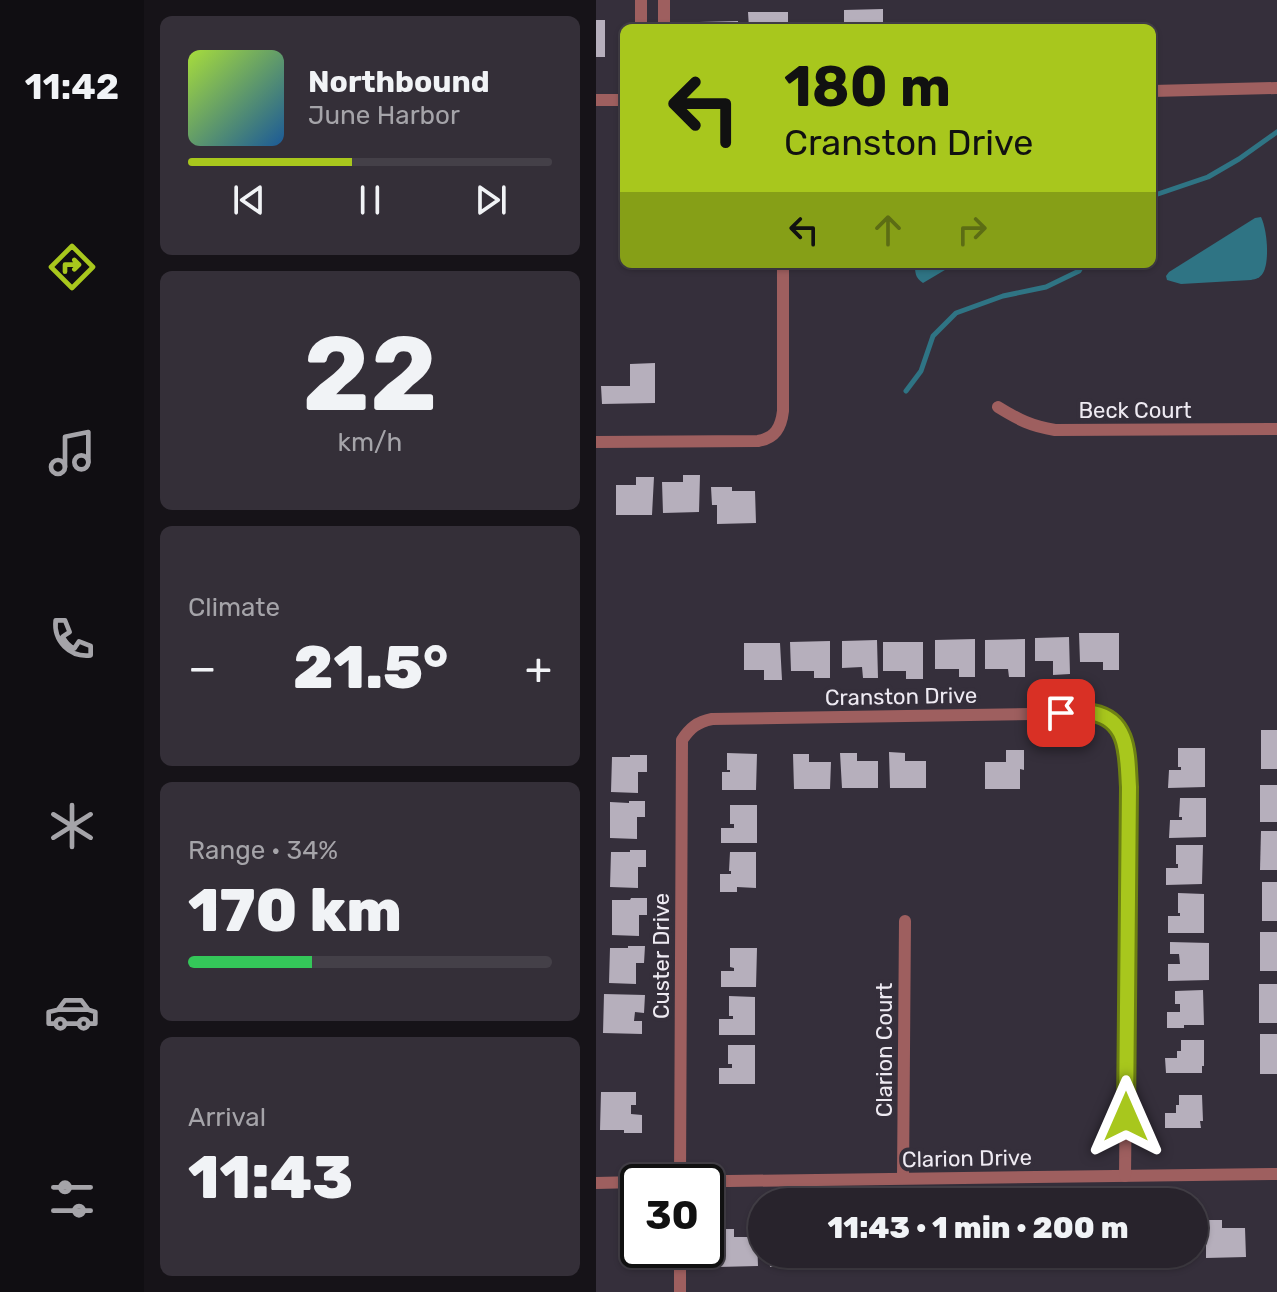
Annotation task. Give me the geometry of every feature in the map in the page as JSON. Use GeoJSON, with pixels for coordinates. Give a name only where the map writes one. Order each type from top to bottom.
{"type":"FeatureCollection","features":[{"type":"Feature","properties":{"kind":"street"},"geometry":{"type":"LineString","coordinates":[[641,0],[641,24]]}},
{"type":"Feature","properties":{"kind":"street"},"geometry":{"type":"LineString","coordinates":[[664,0],[664,24]]}},
{"type":"Feature","properties":{"kind":"street"},"geometry":{"type":"LineString","coordinates":[[1156,91],[1277,88]]}},
{"type":"Feature","properties":{"kind":"street"},"geometry":{"type":"LineString","coordinates":[[596,100],[620,100]]}},
{"type":"Feature","properties":{"kind":"street"},"geometry":{"type":"LineString","coordinates":[[596,442],[758,441],[768,439],[776,432],[782,422],[783,411],[783,268]]}},
{"type":"Feature","properties":{"kind":"street","name":"Beck Court"},"geometry":{"type":"LineString","coordinates":[[998,407],[1021,422],[1055,430],[1277,429]]}},
{"type":"Feature","properties":{"kind":"street","name":"Cranston Drive"},"geometry":{"type":"LineString","coordinates":[[688,732],[698,722],[712,719],[1092,713],[1115,725],[1123,736],[1129,787],[1125,1176]]}},
{"type":"Feature","properties":{"kind":"street","name":"Custer Drive"},"geometry":{"type":"LineString","coordinates":[[680,1164],[682,740],[688,732]]}},
{"type":"Feature","properties":{"kind":"street","name":"Clarion Court"},"geometry":{"type":"LineString","coordinates":[[903,1178],[905,921]]}},
{"type":"Feature","properties":{"kind":"street","name":"Clarion Drive"},"geometry":{"type":"LineString","coordinates":[[724,1181],[1277,1174]]}},
{"type":"Feature","properties":{"kind":"street"},"geometry":{"type":"LineString","coordinates":[[596,1183],[620,1182]]}},
{"type":"Feature","properties":{"kind":"street"},"geometry":{"type":"LineString","coordinates":[[680,1268],[680,1292]]}},
{"type":"Feature","properties":{"kind":"water"},"geometry":{"type":"Polygon","coordinates":[[[1261,217],[1267,253],[1265,268],[1259,277],[1181,284],[1167,280],[1169,272],[1261,217]]]}},
{"type":"Feature","properties":{"kind":"water"},"geometry":{"type":"Polygon","coordinates":[[[915,268],[948,268],[923,283],[915,268]]]}},
{"type":"Feature","properties":{"kind":"building"},"geometry":{"type":"Polygon","coordinates":[[[883,9],[883,24],[844,24],[844,10],[883,9]]]}},
{"type":"Feature","properties":{"kind":"building"},"geometry":{"type":"Polygon","coordinates":[[[748,12],[788,12],[788,24],[749,24],[748,12]]]}},
{"type":"Feature","properties":{"kind":"building"},"geometry":{"type":"Polygon","coordinates":[[[596,20],[605,20],[605,57],[596,57],[596,20]]]}},
{"type":"Feature","properties":{"kind":"building"},"geometry":{"type":"Polygon","coordinates":[[[738,21],[738,24],[699,24],[738,21]]]}},
{"type":"Feature","properties":{"kind":"building"},"geometry":{"type":"Polygon","coordinates":[[[655,363],[655,403],[602,404],[601,386],[630,386],[630,364],[655,363]]]}},
{"type":"Feature","properties":{"kind":"building"},"geometry":{"type":"Polygon","coordinates":[[[683,475],[700,475],[699,512],[663,513],[662,482],[683,482],[683,475]]]}},
{"type":"Feature","properties":{"kind":"building"},"geometry":{"type":"Polygon","coordinates":[[[636,477],[654,477],[652,515],[616,515],[616,485],[636,485],[636,477]]]}},
{"type":"Feature","properties":{"kind":"building"},"geometry":{"type":"Polygon","coordinates":[[[711,487],[755,491],[756,523],[717,524],[717,505],[712,505],[711,487]]]}},
{"type":"Feature","properties":{"kind":"building"},"geometry":{"type":"Polygon","coordinates":[[[1079,633],[1119,633],[1119,670],[1103,670],[1103,662],[1080,662],[1079,633]]]}},
{"type":"Feature","properties":{"kind":"building"},"geometry":{"type":"Polygon","coordinates":[[[1069,637],[1070,674],[1053,675],[1053,661],[1035,661],[1035,638],[1069,637]]]}},
{"type":"Feature","properties":{"kind":"building"},"geometry":{"type":"Polygon","coordinates":[[[975,639],[975,677],[959,677],[959,669],[935,669],[935,640],[975,639]]]}},
{"type":"Feature","properties":{"kind":"building"},"geometry":{"type":"Polygon","coordinates":[[[1025,639],[1025,677],[1009,677],[1008,669],[985,669],[985,640],[1025,639]]]}},
{"type":"Feature","properties":{"kind":"building"},"geometry":{"type":"Polygon","coordinates":[[[877,640],[878,678],[863,678],[862,667],[842,668],[842,641],[877,640]]]}},
{"type":"Feature","properties":{"kind":"building"},"geometry":{"type":"Polygon","coordinates":[[[830,641],[830,678],[814,678],[814,671],[791,671],[790,642],[830,641]]]}},
{"type":"Feature","properties":{"kind":"building"},"geometry":{"type":"Polygon","coordinates":[[[883,642],[923,642],[923,679],[906,679],[906,671],[883,671],[883,642]]]}},
{"type":"Feature","properties":{"kind":"building"},"geometry":{"type":"Polygon","coordinates":[[[744,643],[780,643],[782,680],[764,680],[764,670],[744,670],[744,643]]]}},
{"type":"Feature","properties":{"kind":"building"},"geometry":{"type":"Polygon","coordinates":[[[1261,730],[1277,730],[1277,769],[1261,769],[1261,730]]]}},
{"type":"Feature","properties":{"kind":"building"},"geometry":{"type":"Polygon","coordinates":[[[1178,748],[1205,748],[1205,787],[1168,788],[1169,770],[1181,770],[1178,767],[1178,748]]]}},
{"type":"Feature","properties":{"kind":"building"},"geometry":{"type":"Polygon","coordinates":[[[1006,750],[1024,750],[1020,789],[985,789],[985,762],[1006,762],[1006,750]]]}},
{"type":"Feature","properties":{"kind":"building"},"geometry":{"type":"Polygon","coordinates":[[[889,752],[905,753],[905,761],[926,761],[926,788],[890,788],[889,752]]]}},
{"type":"Feature","properties":{"kind":"building"},"geometry":{"type":"Polygon","coordinates":[[[727,753],[757,754],[756,790],[722,790],[722,772],[730,772],[727,770],[727,753]]]}},
{"type":"Feature","properties":{"kind":"building"},"geometry":{"type":"Polygon","coordinates":[[[840,753],[857,753],[857,761],[878,761],[878,788],[842,788],[840,753]]]}},
{"type":"Feature","properties":{"kind":"building"},"geometry":{"type":"Polygon","coordinates":[[[793,754],[809,754],[809,762],[831,762],[830,789],[794,789],[793,754]]]}},
{"type":"Feature","properties":{"kind":"building"},"geometry":{"type":"Polygon","coordinates":[[[647,755],[647,772],[638,772],[638,793],[611,792],[612,757],[647,755]]]}},
{"type":"Feature","properties":{"kind":"building"},"geometry":{"type":"Polygon","coordinates":[[[1260,785],[1277,785],[1277,822],[1260,822],[1260,785]]]}},
{"type":"Feature","properties":{"kind":"building"},"geometry":{"type":"Polygon","coordinates":[[[1180,798],[1206,798],[1206,837],[1169,838],[1170,820],[1182,820],[1179,817],[1180,798]]]}},
{"type":"Feature","properties":{"kind":"building"},"geometry":{"type":"Polygon","coordinates":[[[645,801],[645,817],[637,817],[637,839],[610,838],[610,802],[645,801]]]}},
{"type":"Feature","properties":{"kind":"building"},"geometry":{"type":"Polygon","coordinates":[[[730,805],[757,805],[757,843],[721,843],[721,828],[734,828],[734,824],[730,824],[730,805]]]}},
{"type":"Feature","properties":{"kind":"building"},"geometry":{"type":"Polygon","coordinates":[[[1261,831],[1277,831],[1277,870],[1260,870],[1261,831]]]}},
{"type":"Feature","properties":{"kind":"building"},"geometry":{"type":"Polygon","coordinates":[[[1176,845],[1203,845],[1202,884],[1166,885],[1166,868],[1178,868],[1176,845]]]}},
{"type":"Feature","properties":{"kind":"building"},"geometry":{"type":"Polygon","coordinates":[[[646,850],[646,867],[638,867],[638,888],[610,887],[611,852],[646,850]]]}},
{"type":"Feature","properties":{"kind":"building"},"geometry":{"type":"Polygon","coordinates":[[[730,852],[756,852],[756,888],[737,887],[737,892],[720,892],[720,874],[731,874],[730,852]]]}},
{"type":"Feature","properties":{"kind":"building"},"geometry":{"type":"Polygon","coordinates":[[[1262,882],[1277,882],[1277,921],[1262,921],[1262,882]]]}},
{"type":"Feature","properties":{"kind":"building"},"geometry":{"type":"Polygon","coordinates":[[[1178,893],[1204,894],[1204,933],[1168,933],[1168,916],[1180,916],[1178,893]]]}},
{"type":"Feature","properties":{"kind":"building"},"geometry":{"type":"Polygon","coordinates":[[[647,898],[647,915],[639,915],[639,936],[612,935],[612,900],[647,898]]]}},
{"type":"Feature","properties":{"kind":"building"},"geometry":{"type":"Polygon","coordinates":[[[1260,932],[1277,932],[1277,971],[1260,971],[1260,932]]]}},
{"type":"Feature","properties":{"kind":"building"},"geometry":{"type":"Polygon","coordinates":[[[1170,942],[1209,943],[1209,980],[1168,981],[1168,964],[1180,964],[1179,954],[1170,954],[1170,942]]]}},
{"type":"Feature","properties":{"kind":"building"},"geometry":{"type":"Polygon","coordinates":[[[645,946],[644,963],[636,963],[636,984],[609,983],[610,948],[645,946]]]}},
{"type":"Feature","properties":{"kind":"building"},"geometry":{"type":"Polygon","coordinates":[[[730,948],[757,948],[756,987],[721,987],[721,971],[734,971],[730,967],[730,948]]]}},
{"type":"Feature","properties":{"kind":"building"},"geometry":{"type":"Polygon","coordinates":[[[1259,984],[1277,984],[1277,1023],[1259,1023],[1259,984]]]}},
{"type":"Feature","properties":{"kind":"building"},"geometry":{"type":"Polygon","coordinates":[[[1203,990],[1204,1025],[1167,1028],[1167,1012],[1180,1012],[1180,1004],[1175,1004],[1175,991],[1203,990]]]}},
{"type":"Feature","properties":{"kind":"building"},"geometry":{"type":"Polygon","coordinates":[[[604,994],[645,995],[644,1013],[635,1012],[634,1021],[642,1021],[642,1034],[603,1033],[604,994]]]}},
{"type":"Feature","properties":{"kind":"building"},"geometry":{"type":"Polygon","coordinates":[[[729,996],[755,997],[755,1035],[719,1035],[719,1019],[733,1019],[729,1016],[729,996]]]}},
{"type":"Feature","properties":{"kind":"building"},"geometry":{"type":"Polygon","coordinates":[[[1260,1034],[1277,1034],[1277,1074],[1260,1074],[1260,1034]]]}},
{"type":"Feature","properties":{"kind":"building"},"geometry":{"type":"Polygon","coordinates":[[[1181,1040],[1204,1040],[1202,1073],[1166,1073],[1165,1058],[1177,1058],[1181,1040]]]}},
{"type":"Feature","properties":{"kind":"building"},"geometry":{"type":"Polygon","coordinates":[[[728,1045],[755,1045],[755,1084],[719,1084],[719,1068],[732,1068],[732,1064],[728,1064],[728,1045]]]}},
{"type":"Feature","properties":{"kind":"building"},"geometry":{"type":"Polygon","coordinates":[[[601,1092],[636,1092],[636,1105],[631,1105],[631,1114],[642,1115],[642,1133],[600,1130],[601,1092]]]}},
{"type":"Feature","properties":{"kind":"building"},"geometry":{"type":"Polygon","coordinates":[[[1179,1095],[1202,1095],[1201,1128],[1165,1128],[1165,1113],[1176,1113],[1179,1095]]]}},
{"type":"Feature","properties":{"kind":"building"},"geometry":{"type":"Polygon","coordinates":[[[1208,1220],[1222,1220],[1222,1228],[1245,1228],[1246,1257],[1208,1258],[1208,1220]]]}},
{"type":"Feature","properties":{"kind":"building"},"geometry":{"type":"Polygon","coordinates":[[[724,1229],[734,1229],[734,1237],[748,1237],[748,1266],[724,1267],[724,1229]]]}},
{"type":"Feature","properties":{"kind":"waterway"},"geometry":{"type":"LineString","coordinates":[[1156,195],[1208,177],[1277,132]]}},
{"type":"Feature","properties":{"kind":"waterway"},"geometry":{"type":"LineString","coordinates":[[906,391],[921,371],[933,336],[956,313],[1003,296],[1046,287],[1081,268]]}},
{"type":"Feature","properties":{"kind":"route"},"geometry":{"type":"LineString","coordinates":[[1061,713],[1092,713],[1106,718],[1123,736],[1126,751],[1129,787],[1126,1117]]}}]}
